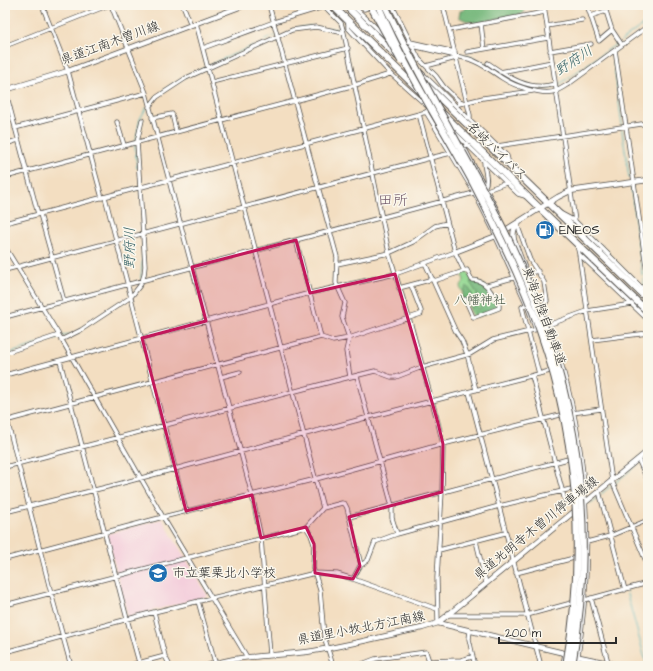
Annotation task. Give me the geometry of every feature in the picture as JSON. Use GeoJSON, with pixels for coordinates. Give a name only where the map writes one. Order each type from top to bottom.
{"type":"FeatureCollection","features":[{"type":"Feature","properties":{"kind":"highway","name":"名岐バイパス"},"geometry":{"type":"LineString","coordinates":[[332,5],[648,312]]}},
{"type":"Feature","properties":{"kind":"highway","name":"名岐バイパス"},"geometry":{"type":"LineString","coordinates":[[345,5],[557,212],[648,295]]}},
{"type":"Feature","properties":{"kind":"highway"},"geometry":{"type":"LineString","coordinates":[[370,5],[395,51],[440,123]]}},
{"type":"Feature","properties":{"kind":"highway","name":"東海北陸自動車道"},"geometry":{"type":"LineString","coordinates":[[377,5],[491,219],[520,280],[540,331],[559,393],[571,456],[577,520],[577,551],[573,616],[566,666]]}},
{"type":"Feature","properties":{"kind":"highway","name":"東海北陸自動車道"},"geometry":{"type":"LineString","coordinates":[[385,5],[404,46],[481,185],[513,249],[539,309],[558,366],[569,410],[577,455],[583,518],[584,551],[582,582],[572,666]]}},
{"type":"Feature","properties":{"kind":"street"},"geometry":{"type":"LineString","coordinates":[[42,5],[68,71],[90,154],[116,241],[186,511]]}},
{"type":"Feature","properties":{"kind":"street"},"geometry":{"type":"LineString","coordinates":[[5,46],[50,27],[110,5],[146,93],[252,495],[261,538],[270,655]]}},
{"type":"Feature","properties":{"kind":"street"},"geometry":{"type":"LineString","coordinates":[[183,5],[194,24],[203,48],[257,250],[323,508]]}},
{"type":"Feature","properties":{"kind":"street","name":"県道江南木曽川線"},"geometry":{"type":"LineString","coordinates":[[5,89],[68,71],[245,5]]}},
{"type":"Feature","properties":{"kind":"street"},"geometry":{"type":"LineString","coordinates":[[270,5],[294,100],[337,257],[336,283],[345,303],[342,317],[349,338],[346,351],[350,377]]}},
{"type":"Feature","properties":{"kind":"street"},"geometry":{"type":"LineString","coordinates":[[352,5],[507,156],[509,164]]}},
{"type":"Feature","properties":{"kind":"street"},"geometry":{"type":"LineString","coordinates":[[364,9],[377,5]]}},
{"type":"Feature","properties":{"kind":"street"},"geometry":{"type":"LineString","coordinates":[[392,5],[413,54],[461,103]]}},
{"type":"Feature","properties":{"kind":"street"},"geometry":{"type":"LineString","coordinates":[[443,5],[470,119]]}},
{"type":"Feature","properties":{"kind":"street"},"geometry":{"type":"LineString","coordinates":[[544,5],[575,222]]}},
{"type":"Feature","properties":{"kind":"street"},"geometry":{"type":"LineString","coordinates":[[588,5],[599,40],[612,30]]}},
{"type":"Feature","properties":{"kind":"street"},"geometry":{"type":"LineString","coordinates":[[203,48],[323,6],[341,23],[348,48],[388,253],[409,318],[443,444],[437,610],[438,623]]}},
{"type":"Feature","properties":{"kind":"street"},"geometry":{"type":"LineString","coordinates":[[591,16],[606,11],[612,30],[620,43]]}},
{"type":"Feature","properties":{"kind":"street"},"geometry":{"type":"LineString","coordinates":[[449,30],[545,12]]}},
{"type":"Feature","properties":{"kind":"street"},"geometry":{"type":"LineString","coordinates":[[547,26],[582,20]]}},
{"type":"Feature","properties":{"kind":"street"},"geometry":{"type":"LineString","coordinates":[[348,21],[348,28],[392,74],[430,108],[465,146],[518,194],[528,197]]}},
{"type":"Feature","properties":{"kind":"street"},"geometry":{"type":"LineString","coordinates":[[481,24],[484,49]]}},
{"type":"Feature","properties":{"kind":"street"},"geometry":{"type":"LineString","coordinates":[[409,44],[477,62],[510,83],[540,92],[570,83],[615,50],[620,43],[648,26]]}},
{"type":"Feature","properties":{"kind":"street"},"geometry":{"type":"LineString","coordinates":[[149,107],[157,97],[178,82],[208,66],[277,35],[292,30],[309,27],[344,33]]}},
{"type":"Feature","properties":{"kind":"street"},"geometry":{"type":"LineString","coordinates":[[467,52],[548,38]]}},
{"type":"Feature","properties":{"kind":"street"},"geometry":{"type":"LineString","coordinates":[[550,51],[591,44]]}},
{"type":"Feature","properties":{"kind":"street"},"geometry":{"type":"LineString","coordinates":[[212,82],[348,48]]}},
{"type":"Feature","properties":{"kind":"street"},"geometry":{"type":"LineString","coordinates":[[615,50],[648,280]]}},
{"type":"Feature","properties":{"kind":"street"},"geometry":{"type":"LineString","coordinates":[[426,66],[455,55]]}},
{"type":"Feature","properties":{"kind":"street"},"geometry":{"type":"LineString","coordinates":[[500,72],[552,62]]}},
{"type":"Feature","properties":{"kind":"street"},"geometry":{"type":"LineString","coordinates":[[488,64],[512,79],[531,85],[555,87]]}},
{"type":"Feature","properties":{"kind":"street"},"geometry":{"type":"LineString","coordinates":[[5,177],[392,74]]}},
{"type":"Feature","properties":{"kind":"street"},"geometry":{"type":"LineString","coordinates":[[5,89],[26,171],[64,301]]}},
{"type":"Feature","properties":{"kind":"street"},"geometry":{"type":"LineString","coordinates":[[456,106],[461,103],[483,98],[534,91]]}},
{"type":"Feature","properties":{"kind":"street"},"geometry":{"type":"LineString","coordinates":[[15,128],[146,93]]}},
{"type":"Feature","properties":{"kind":"street"},"geometry":{"type":"LineString","coordinates":[[5,223],[419,114],[426,112],[430,108]]}},
{"type":"Feature","properties":{"kind":"street"},"geometry":{"type":"LineString","coordinates":[[426,112],[474,192],[496,236],[527,304],[550,371],[568,459],[573,513],[574,558],[571,603],[563,666]]}},
{"type":"Feature","properties":{"kind":"street"},"geometry":{"type":"LineString","coordinates":[[152,118],[172,114],[176,131]]}},
{"type":"Feature","properties":{"kind":"street"},"geometry":{"type":"LineString","coordinates":[[419,114],[455,252],[464,271]]}},
{"type":"Feature","properties":{"kind":"street"},"geometry":{"type":"LineString","coordinates":[[5,353],[81,330],[130,296],[138,288],[145,266],[136,142],[142,120]]}},
{"type":"Feature","properties":{"kind":"street"},"geometry":{"type":"LineString","coordinates":[[117,122],[124,145]]}},
{"type":"Feature","properties":{"kind":"street"},"geometry":{"type":"LineString","coordinates":[[497,146],[648,123]]}},
{"type":"Feature","properties":{"kind":"street"},"geometry":{"type":"LineString","coordinates":[[5,144],[18,140]]}},
{"type":"Feature","properties":{"kind":"street"},"geometry":{"type":"LineString","coordinates":[[5,270],[451,153],[465,146]]}},
{"type":"Feature","properties":{"kind":"street"},"geometry":{"type":"LineString","coordinates":[[465,146],[496,207],[505,230]]}},
{"type":"Feature","properties":{"kind":"street"},"geometry":{"type":"LineString","coordinates":[[484,162],[488,181],[486,188]]}},
{"type":"Feature","properties":{"kind":"street"},"geometry":{"type":"LineString","coordinates":[[5,375],[270,304],[395,274],[496,236],[570,191],[648,180]]}},
{"type":"Feature","properties":{"kind":"street"},"geometry":{"type":"LineString","coordinates":[[5,317],[442,202],[506,183]]}},
{"type":"Feature","properties":{"kind":"street"},"geometry":{"type":"LineString","coordinates":[[557,212],[564,214],[575,222],[648,295]]}},
{"type":"Feature","properties":{"kind":"street"},"geometry":{"type":"LineString","coordinates":[[522,220],[517,224],[513,231],[514,240],[548,325],[562,368],[573,413],[580,457],[585,503],[587,542],[584,600],[576,666]]}},
{"type":"Feature","properties":{"kind":"street"},"geometry":{"type":"LineString","coordinates":[[337,264],[388,253],[413,242],[435,226],[447,223]]}},
{"type":"Feature","properties":{"kind":"street"},"geometry":{"type":"LineString","coordinates":[[517,224],[530,260],[544,282],[547,301],[541,308]]}},
{"type":"Feature","properties":{"kind":"street"},"geometry":{"type":"LineString","coordinates":[[296,240],[321,337]]}},
{"type":"Feature","properties":{"kind":"street"},"geometry":{"type":"LineString","coordinates":[[576,243],[579,254],[612,481],[648,566]]}},
{"type":"Feature","properties":{"kind":"street"},"geometry":{"type":"LineString","coordinates":[[5,247],[60,337],[163,517],[247,657]]}},
{"type":"Feature","properties":{"kind":"street"},"geometry":{"type":"LineString","coordinates":[[579,254],[648,320]]}},
{"type":"Feature","properties":{"kind":"street"},"geometry":{"type":"LineString","coordinates":[[425,263],[434,280],[456,332],[462,341],[467,354],[476,390]]}},
{"type":"Feature","properties":{"kind":"street"},"geometry":{"type":"LineString","coordinates":[[399,288],[434,280],[467,270],[472,280],[477,280],[487,285],[499,308],[475,318],[473,317],[465,299]]}},
{"type":"Feature","properties":{"kind":"street"},"geometry":{"type":"LineString","coordinates":[[487,285],[538,272]]}},
{"type":"Feature","properties":{"kind":"street"},"geometry":{"type":"LineString","coordinates":[[6,421],[321,337],[333,341],[349,338],[421,314],[410,285]]}},
{"type":"Feature","properties":{"kind":"street"},"geometry":{"type":"LineString","coordinates":[[527,304],[522,307],[539,374]]}},
{"type":"Feature","properties":{"kind":"street"},"geometry":{"type":"LineString","coordinates":[[5,467],[293,391],[375,371],[391,377],[396,377],[422,367],[470,354],[493,340],[528,332],[587,311],[632,304]]}},
{"type":"Feature","properties":{"kind":"street"},"geometry":{"type":"LineString","coordinates":[[592,340],[648,333]]}},
{"type":"Feature","properties":{"kind":"street"},"geometry":{"type":"LineString","coordinates":[[60,360],[115,577],[140,664]]}},
{"type":"Feature","properties":{"kind":"street"},"geometry":{"type":"LineString","coordinates":[[5,512],[550,371]]}},
{"type":"Feature","properties":{"kind":"street"},"geometry":{"type":"LineString","coordinates":[[221,377],[240,372]]}},
{"type":"Feature","properties":{"kind":"street"},"geometry":{"type":"LineString","coordinates":[[357,376],[392,506],[392,518],[397,534]]}},
{"type":"Feature","properties":{"kind":"street"},"geometry":{"type":"LineString","coordinates":[[532,376],[565,501]]}},
{"type":"Feature","properties":{"kind":"street"},"geometry":{"type":"LineString","coordinates":[[469,392],[512,561],[541,666]]}},
{"type":"Feature","properties":{"kind":"street"},"geometry":{"type":"LineString","coordinates":[[5,559],[104,532],[316,479],[379,460],[560,415],[601,409]]}},
{"type":"Feature","properties":{"kind":"street"},"geometry":{"type":"LineString","coordinates":[[5,412],[6,421],[71,666]]}},
{"type":"Feature","properties":{"kind":"street","name":"県道光明寺木曽川停車場線"},"geometry":{"type":"LineString","coordinates":[[438,623],[448,613],[648,451]]}},
{"type":"Feature","properties":{"kind":"street"},"geometry":{"type":"LineString","coordinates":[[350,517],[568,459]]}},
{"type":"Feature","properties":{"kind":"street"},"geometry":{"type":"LineString","coordinates":[[638,459],[648,481]]}},
{"type":"Feature","properties":{"kind":"street"},"geometry":{"type":"LineString","coordinates":[[353,579],[361,565],[368,560],[375,542],[397,534],[498,506],[571,489]]}},
{"type":"Feature","properties":{"kind":"street"},"geometry":{"type":"LineString","coordinates":[[599,491],[625,590]]}},
{"type":"Feature","properties":{"kind":"street"},"geometry":{"type":"LineString","coordinates":[[5,605],[306,527],[323,508],[342,503],[345,504],[350,517],[361,565]]}},
{"type":"Feature","properties":{"kind":"street"},"geometry":{"type":"LineString","coordinates":[[587,542],[610,536],[648,520]]}},
{"type":"Feature","properties":{"kind":"street"},"geometry":{"type":"LineString","coordinates":[[306,527],[311,534],[314,544],[313,568],[320,590],[324,636],[333,666]]}},
{"type":"Feature","properties":{"kind":"street"},"geometry":{"type":"LineString","coordinates":[[439,550],[505,533]]}},
{"type":"Feature","properties":{"kind":"street"},"geometry":{"type":"LineString","coordinates":[[476,541],[486,582]]}},
{"type":"Feature","properties":{"kind":"street"},"geometry":{"type":"LineString","coordinates":[[516,573],[574,558]]}},
{"type":"Feature","properties":{"kind":"street"},"geometry":{"type":"LineString","coordinates":[[5,652],[154,612],[315,572],[337,574],[437,610]]}},
{"type":"Feature","properties":{"kind":"street"},"geometry":{"type":"LineString","coordinates":[[448,613],[450,615],[527,615],[648,583]]}},
{"type":"Feature","properties":{"kind":"street"},"geometry":{"type":"LineString","coordinates":[[591,598],[608,664],[599,666]]}},
{"type":"Feature","properties":{"kind":"street"},"geometry":{"type":"LineString","coordinates":[[198,601],[216,664]]}},
{"type":"Feature","properties":{"kind":"street"},"geometry":{"type":"LineString","coordinates":[[154,612],[165,656],[170,666]]}},
{"type":"Feature","properties":{"kind":"street","name":"県道里小牧北方江南線"},"geometry":{"type":"LineString","coordinates":[[207,666],[247,657],[305,652],[327,648],[422,628],[438,623],[608,664],[622,666]]}},
{"type":"Feature","properties":{"kind":"street"},"geometry":{"type":"LineString","coordinates":[[470,631],[469,639],[475,666]]}},
{"type":"Feature","properties":{"kind":"street"},"geometry":{"type":"LineString","coordinates":[[357,666],[375,659],[426,652],[430,661],[430,666]]}},
{"type":"Feature","properties":{"kind":"street"},"geometry":{"type":"LineString","coordinates":[[127,666],[140,664],[165,656]]}},
{"type":"Feature","properties":{"kind":"street"},"geometry":{"type":"LineString","coordinates":[[430,661],[461,660],[472,657]]}},
{"type":"Feature","properties":{"kind":"highlighted area"},"geometry":{"type":"Polygon","coordinates":[[[296,240],[310,293],[395,274],[443,444],[442,492],[349,517],[360,566],[353,579],[315,573],[314,544],[306,527],[261,538],[252,495],[186,511],[142,338],[206,321],[192,267],[296,240]]]}},
{"type":"Feature","properties":{"kind":"shaded area"},"geometry":{"type":"Polygon","coordinates":[[[162,519],[208,596],[128,617],[107,534],[162,519]]]}},
{"type":"Feature","properties":{"kind":"green space"},"geometry":{"type":"Polygon","coordinates":[[[467,5],[531,5],[526,7],[523,14],[518,16],[477,23],[459,17],[460,11],[464,10],[467,5]]]}},
{"type":"Feature","properties":{"kind":"green space","name":"八幡神社"},"geometry":{"type":"Polygon","coordinates":[[[467,270],[472,280],[499,305],[473,317],[460,287],[464,281],[462,273],[467,270]]]}},
{"type":"Feature","properties":{"kind":"green space","name":"八幡神社"},"geometry":{"type":"Polygon","coordinates":[[[472,281],[482,284],[489,290],[499,308],[477,317],[470,305],[464,304],[462,297],[467,286],[471,291],[477,307],[479,309],[481,307],[480,302],[477,299],[477,294],[470,282],[472,281]]]}},
{"type":"Feature","properties":{"kind":"waterway","name":"野府川"},"geometry":{"type":"LineString","coordinates":[[621,41],[648,21]]}},
{"type":"Feature","properties":{"kind":"waterway","name":"野府川"},"geometry":{"type":"LineString","coordinates":[[297,28],[311,26]]}},
{"type":"Feature","properties":{"kind":"waterway","name":"野府川"},"geometry":{"type":"LineString","coordinates":[[327,28],[338,29]]}},
{"type":"Feature","properties":{"kind":"waterway","name":"野府川"},"geometry":{"type":"LineString","coordinates":[[265,40],[275,36]]}},
{"type":"Feature","properties":{"kind":"waterway","name":"野府川"},"geometry":{"type":"LineString","coordinates":[[557,86],[618,43]]}},
{"type":"Feature","properties":{"kind":"waterway","name":"野府川"},"geometry":{"type":"LineString","coordinates":[[209,65],[253,46]]}},
{"type":"Feature","properties":{"kind":"waterway","name":"野府川"},"geometry":{"type":"LineString","coordinates":[[457,54],[476,59],[523,85],[543,89],[554,87]]}},
{"type":"Feature","properties":{"kind":"waterway"},"geometry":{"type":"LineString","coordinates":[[613,57],[622,125]]}},
{"type":"Feature","properties":{"kind":"waterway","name":"野府川"},"geometry":{"type":"LineString","coordinates":[[196,72],[206,67]]}},
{"type":"Feature","properties":{"kind":"waterway","name":"野府川"},"geometry":{"type":"LineString","coordinates":[[163,91],[186,76]]}},
{"type":"Feature","properties":{"kind":"waterway","name":"野府川"},"geometry":{"type":"LineString","coordinates":[[136,140],[140,119],[146,108]]}},
{"type":"Feature","properties":{"kind":"waterway"},"geometry":{"type":"LineString","coordinates":[[622,130],[629,177]]}},
{"type":"Feature","properties":{"kind":"waterway","name":"野府川"},"geometry":{"type":"LineString","coordinates":[[135,145],[137,168]]}},
{"type":"Feature","properties":{"kind":"waterway"},"geometry":{"type":"LineString","coordinates":[[631,187],[643,281],[646,287]]}},
{"type":"Feature","properties":{"kind":"waterway","name":"野府川"},"geometry":{"type":"LineString","coordinates":[[141,278],[143,255]]}},
{"type":"Feature","properties":{"kind":"waterway","name":"野府川"},"geometry":{"type":"LineString","coordinates":[[11,353],[69,334]]}},
{"type":"Feature","properties":{"kind":"waterway"},"geometry":{"type":"LineString","coordinates":[[642,461],[648,456]]}},
{"type":"Feature","properties":{"kind":"waterway"},"geometry":{"type":"LineString","coordinates":[[615,483],[638,464]]}},
{"type":"Feature","properties":{"kind":"waterway"},"geometry":{"type":"LineString","coordinates":[[601,494],[611,486]]}},
{"type":"Feature","properties":{"kind":"waterway"},"geometry":{"type":"LineString","coordinates":[[591,503],[599,496]]}},
{"type":"Feature","properties":{"kind":"waterway"},"geometry":{"type":"LineString","coordinates":[[626,591],[647,666]]}},
{"type":"Feature","properties":{"kind":"tunnel"},"geometry":{"type":"LineString","coordinates":[[393,73],[405,61]]}},
{"type":"Feature","properties":{"kind":"place","name":"ENEOS"},"geometry":{"type":"Point","coordinates":[545,230]}},
{"type":"Feature","properties":{"kind":"place","name":"市立葉栗北小学校"},"geometry":{"type":"Point","coordinates":[158,573]}},
{"type":"Feature","properties":{"kind":"district","name":"田所"},"geometry":{"type":"Point","coordinates":[393,200]}}]}
